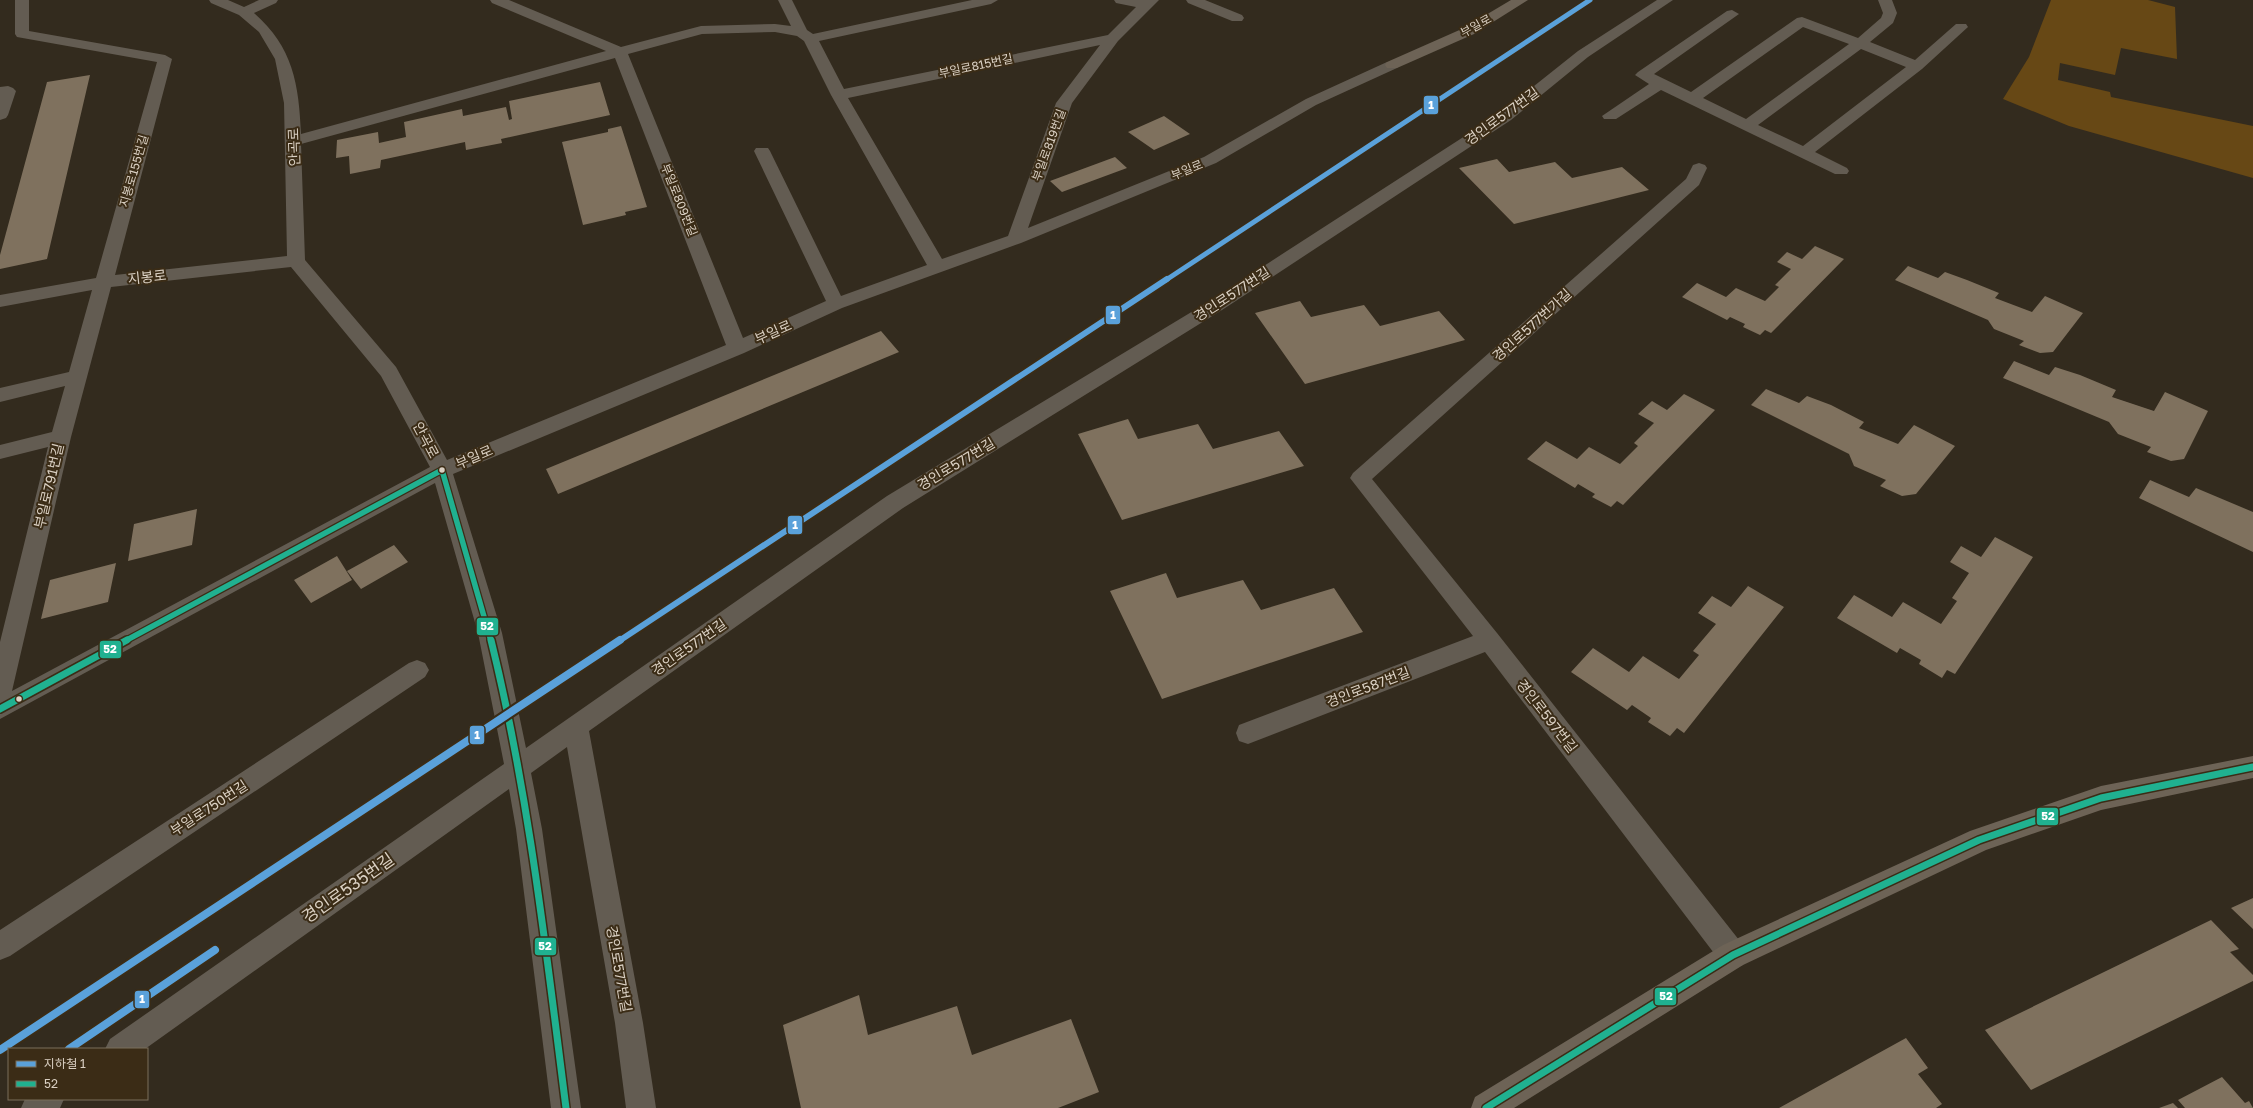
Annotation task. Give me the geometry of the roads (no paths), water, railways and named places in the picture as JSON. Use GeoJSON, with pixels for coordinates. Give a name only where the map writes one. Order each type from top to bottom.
{"type":"FeatureCollection","features":[{"type":"Feature","properties":{"kind":"main road","name":"부일로"},"geometry":{"type":"LineString","coordinates":[[1392,65],[1469,31],[1521,0]]}},
{"type":"Feature","properties":{"kind":"main road"},"geometry":{"type":"LineString","coordinates":[[1486,1108],[1733,955],[1979,840],[2101,798],[2253,767]]}},
{"type":"Feature","properties":{"kind":"street","name":"지봉로155번길"},"geometry":{"type":"LineString","coordinates":[[22,0],[22,34],[165,59],[103,282]]}},
{"type":"Feature","properties":{"kind":"street","name":"안곡로"},"geometry":{"type":"LineString","coordinates":[[216,0],[244,12],[265,30],[282,59],[292,103],[296,261],[389,372],[442,470],[490,633],[529,829],[566,1108]]}},
{"type":"Feature","properties":{"kind":"street"},"geometry":{"type":"LineString","coordinates":[[244,12],[271,0]]}},
{"type":"Feature","properties":{"kind":"street"},"geometry":{"type":"LineString","coordinates":[[497,0],[620,52]]}},
{"type":"Feature","properties":{"kind":"street"},"geometry":{"type":"LineString","coordinates":[[785,0],[938,268]]}},
{"type":"Feature","properties":{"kind":"street"},"geometry":{"type":"LineString","coordinates":[[294,141],[701,30],[775,28],[806,36],[991,0]]}},
{"type":"Feature","properties":{"kind":"street"},"geometry":{"type":"LineString","coordinates":[[1121,0],[1149,2]]}},
{"type":"Feature","properties":{"kind":"street"},"geometry":{"type":"LineString","coordinates":[[1192,0],[1237,18]]}},
{"type":"Feature","properties":{"kind":"street","name":"경인로577번길"},"geometry":{"type":"LineString","coordinates":[[641,1108],[629,1023],[576,726],[895,502],[1215,306],[1505,117],[1583,54],[1666,0]]}},
{"type":"Feature","properties":{"kind":"street"},"geometry":{"type":"LineString","coordinates":[[1746,126],[1860,43],[1888,20],[1890,13],[1886,0]]}},
{"type":"Feature","properties":{"kind":"street","name":"부일로819번길"},"geometry":{"type":"LineString","coordinates":[[1015,239],[1064,103],[1113,38],[1149,2]]}},
{"type":"Feature","properties":{"kind":"street"},"geometry":{"type":"LineString","coordinates":[[1732,14],[1644,75],[1841,171]]}},
{"type":"Feature","properties":{"kind":"street"},"geometry":{"type":"LineString","coordinates":[[1691,99],[1802,21],[1917,66]]}},
{"type":"Feature","properties":{"kind":"street"},"geometry":{"type":"LineString","coordinates":[[1804,153],[1917,66],[1961,27]]}},
{"type":"Feature","properties":{"kind":"street","name":"부일로815번길"},"geometry":{"type":"LineString","coordinates":[[839,95],[1113,38]]}},
{"type":"Feature","properties":{"kind":"street","name":"부일로809번길"},"geometry":{"type":"LineString","coordinates":[[620,52],[737,348]]}},
{"type":"Feature","properties":{"kind":"street","name":"부일로"},"geometry":{"type":"LineString","coordinates":[[0,709],[442,470],[737,348],[836,304],[1015,239],[1210,160],[1312,102],[1392,65]]}},
{"type":"Feature","properties":{"kind":"street"},"geometry":{"type":"LineString","coordinates":[[1610,116],[1661,84]]}},
{"type":"Feature","properties":{"kind":"street"},"geometry":{"type":"LineString","coordinates":[[0,115],[4,92]]}},
{"type":"Feature","properties":{"kind":"street"},"geometry":{"type":"LineString","coordinates":[[762,151],[836,304]]}},
{"type":"Feature","properties":{"kind":"street","name":"경인로577번가길"},"geometry":{"type":"LineString","coordinates":[[1360,478],[1693,181],[1699,168]]}},
{"type":"Feature","properties":{"kind":"street","name":"지봉로"},"geometry":{"type":"LineString","coordinates":[[0,301],[103,282],[296,261]]}},
{"type":"Feature","properties":{"kind":"street","name":"부일로791번길"},"geometry":{"type":"LineString","coordinates":[[0,690],[9,623],[103,282]]}},
{"type":"Feature","properties":{"kind":"street"},"geometry":{"type":"LineString","coordinates":[[0,395],[77,377]]}},
{"type":"Feature","properties":{"kind":"street"},"geometry":{"type":"LineString","coordinates":[[0,452],[61,437]]}},
{"type":"Feature","properties":{"kind":"street","name":"경인로597번길"},"geometry":{"type":"LineString","coordinates":[[1360,478],[1489,640],[1733,955]]}},
{"type":"Feature","properties":{"kind":"street","name":"경인로587번길"},"geometry":{"type":"LineString","coordinates":[[1248,733],[1489,640]]}},
{"type":"Feature","properties":{"kind":"street","name":"부일로750번길"},"geometry":{"type":"LineString","coordinates":[[0,946],[417,670]]}},
{"type":"Feature","properties":{"kind":"street","name":"경인로535번길"},"geometry":{"type":"LineString","coordinates":[[121,1048],[576,726]]}},
{"type":"Feature","properties":{"kind":"street"},"geometry":{"type":"LineString","coordinates":[[36,1108],[48,1100]]}},
{"type":"Feature","properties":{"kind":"metro line","name":"1"},"geometry":{"type":"LineString","coordinates":[[0,1050],[1590,0]]}},
{"type":"Feature","properties":{"kind":"metro line","name":"1"},"geometry":{"type":"LineString","coordinates":[[70,1048],[215,950]]}}]}
